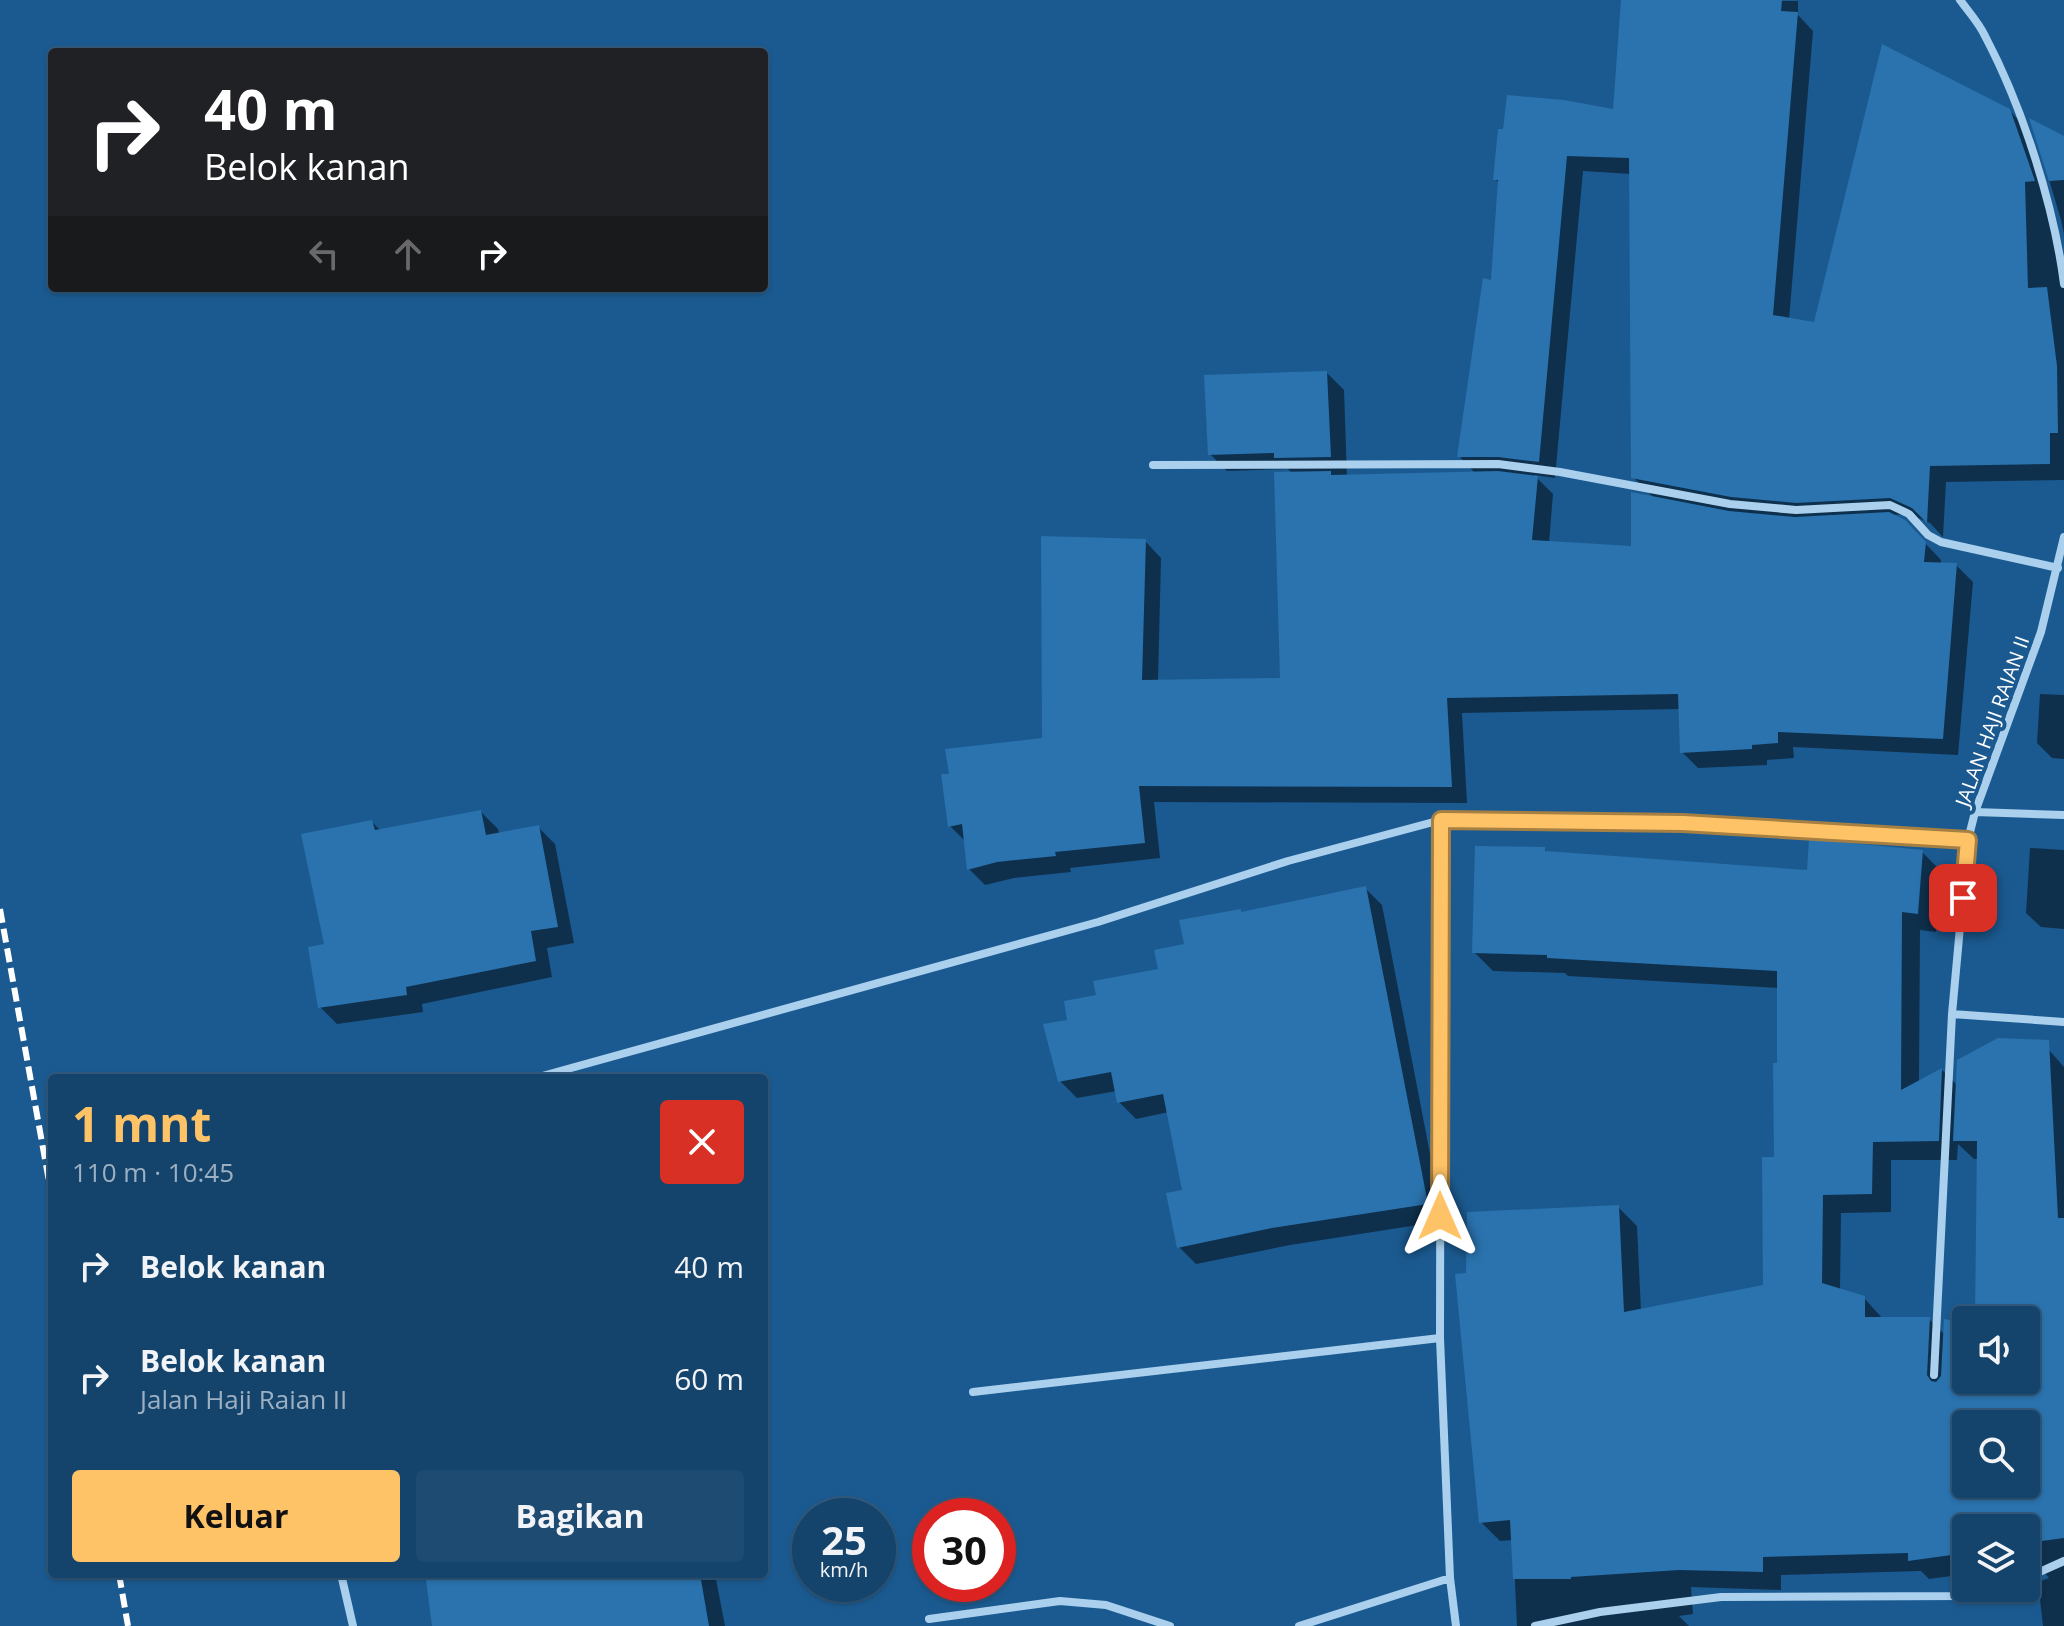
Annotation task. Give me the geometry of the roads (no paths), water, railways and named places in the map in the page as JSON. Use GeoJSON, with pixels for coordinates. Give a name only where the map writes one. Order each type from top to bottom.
{"type":"FeatureCollection","features":[{"type":"Feature","properties":{"kind":"street"},"geometry":{"type":"LineString","coordinates":[[1960,0],[1984,34],[2025,130],[2061,240],[2064,284]]}},
{"type":"Feature","properties":{"kind":"street"},"geometry":{"type":"LineString","coordinates":[[1153,465],[1498,464],[1560,472],[1730,504],[1796,510],[1890,505],[1909,514],[1928,535],[1941,542],[2058,568]]}},
{"type":"Feature","properties":{"kind":"street","name":"JALAN HAJI RAIAN II"},"geometry":{"type":"LineString","coordinates":[[1934,1375],[1952,1014],[1968,840],[1975,812],[2041,632],[2064,537]]}},
{"type":"Feature","properties":{"kind":"street"},"geometry":{"type":"LineString","coordinates":[[1975,812],[2064,815]]}},
{"type":"Feature","properties":{"kind":"street"},"geometry":{"type":"LineString","coordinates":[[549,1074],[1098,922],[1288,861],[1441,820],[1683,823],[1968,840]]}},
{"type":"Feature","properties":{"kind":"street"},"geometry":{"type":"LineString","coordinates":[[1441,820],[1440,1338],[1450,1578],[1456,1626]]}},
{"type":"Feature","properties":{"kind":"street"},"geometry":{"type":"LineString","coordinates":[[1952,1014],[2064,1022]]}},
{"type":"Feature","properties":{"kind":"street"},"geometry":{"type":"LineString","coordinates":[[973,1392],[1440,1338]]}},
{"type":"Feature","properties":{"kind":"street"},"geometry":{"type":"LineString","coordinates":[[2040,1572],[2064,1561]]}},
{"type":"Feature","properties":{"kind":"street"},"geometry":{"type":"LineString","coordinates":[[342,1578],[353,1626]]}},
{"type":"Feature","properties":{"kind":"street"},"geometry":{"type":"LineString","coordinates":[[1299,1626],[1450,1578]]}},
{"type":"Feature","properties":{"kind":"street"},"geometry":{"type":"LineString","coordinates":[[1535,1626],[1600,1612],[1721,1597],[1952,1596]]}},
{"type":"Feature","properties":{"kind":"street"},"geometry":{"type":"LineString","coordinates":[[929,1619],[1060,1601],[1106,1605],[1170,1626]]}},
{"type":"Feature","properties":{"kind":"railway"},"geometry":{"type":"LineString","coordinates":[[0,909],[48,1176]]}},
{"type":"Feature","properties":{"kind":"railway"},"geometry":{"type":"LineString","coordinates":[[120,1578],[128,1626]]}}]}
